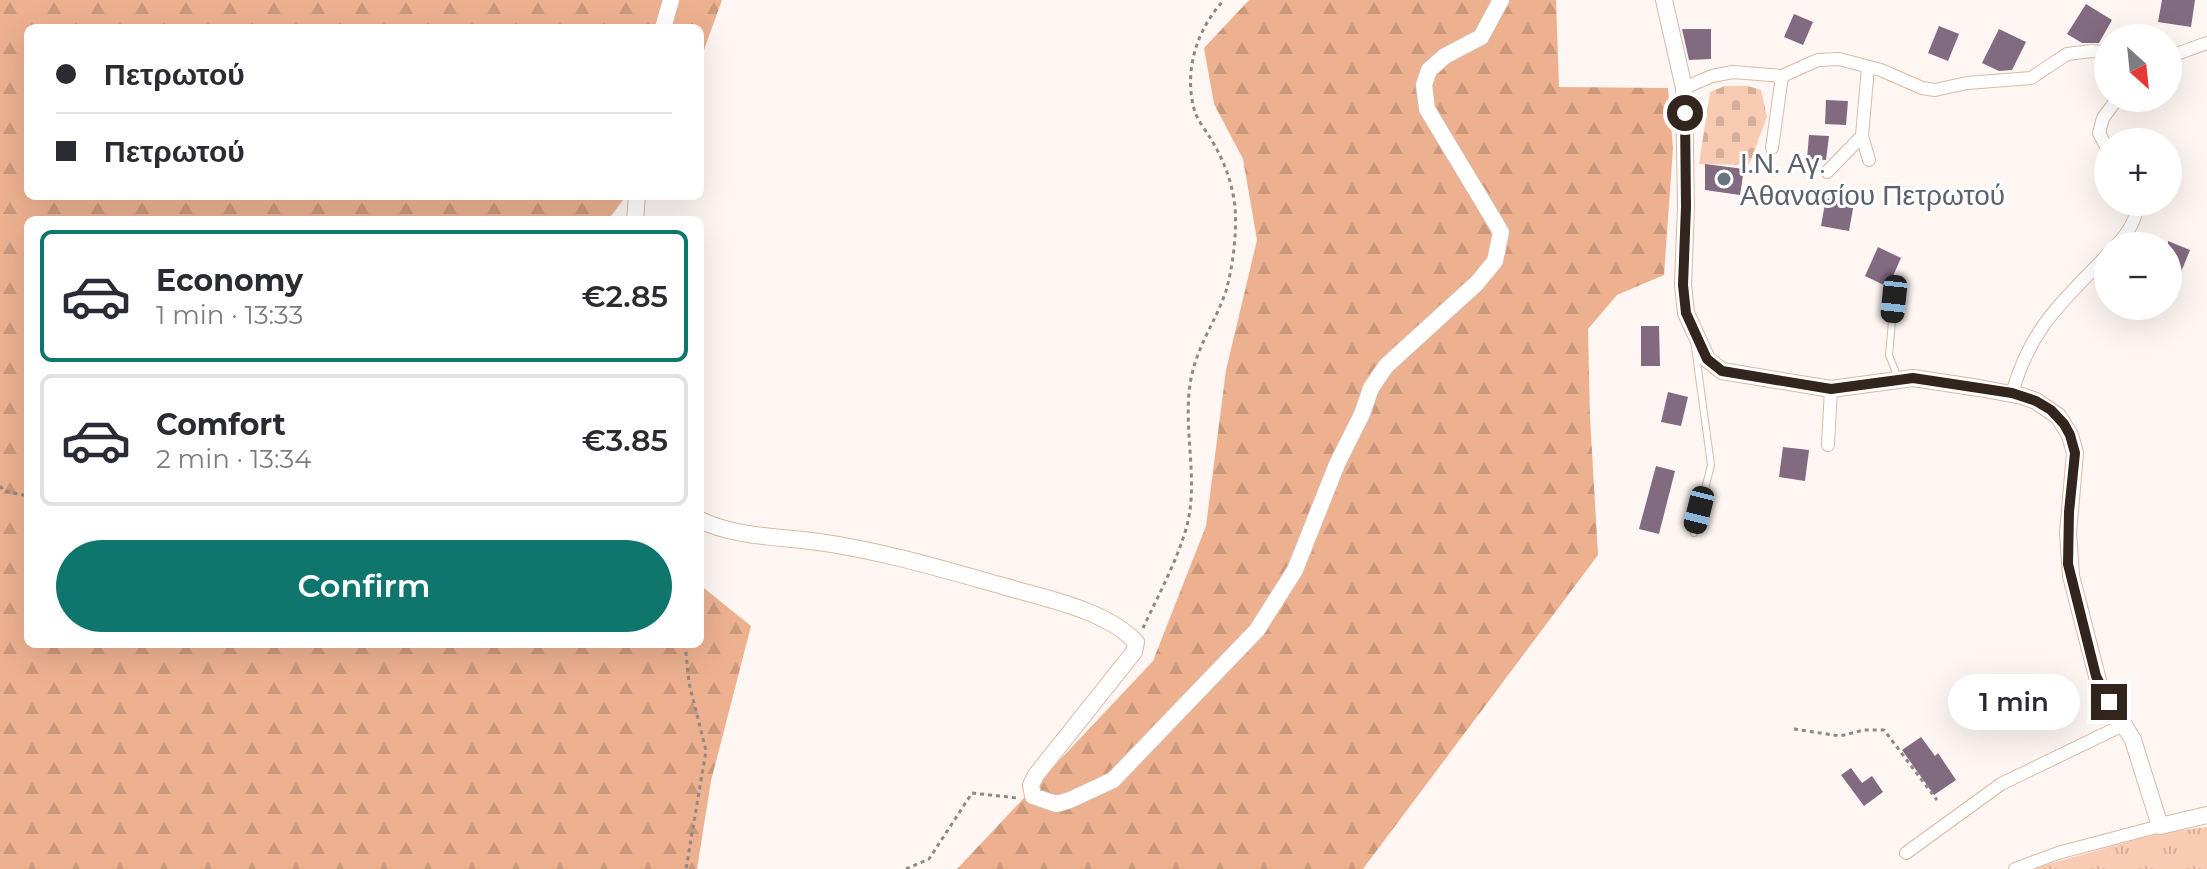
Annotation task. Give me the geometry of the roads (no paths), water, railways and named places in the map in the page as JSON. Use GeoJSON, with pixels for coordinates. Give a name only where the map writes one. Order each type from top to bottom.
{"type":"FeatureCollection","features":[{"type":"Feature","properties":{"kind":"street"},"geometry":{"type":"LineString","coordinates":[[664,24],[671,0]]}},
{"type":"Feature","properties":{"kind":"street"},"geometry":{"type":"LineString","coordinates":[[704,522],[733,533],[816,541],[876,551],[1086,612],[1119,628],[1136,642],[1129,659],[1031,785],[1033,796],[1056,804],[1113,780],[1257,630],[1295,570],[1371,388],[1386,366],[1477,283],[1495,261],[1501,232],[1427,109],[1424,85],[1429,70],[1445,56],[1481,37],[1501,0]]}},
{"type":"Feature","properties":{"kind":"street"},"geometry":{"type":"LineString","coordinates":[[1664,0],[1684,88],[1686,207],[1683,285],[1686,313],[1707,359],[1722,371],[1831,389],[1913,378],[2012,393],[2051,410],[2064,424],[2074,445],[2068,564],[2096,676],[2136,749],[2160,826]]}},
{"type":"Feature","properties":{"kind":"street"},"geometry":{"type":"LineString","coordinates":[[2182,52],[2207,43]]}},
{"type":"Feature","properties":{"kind":"street"},"geometry":{"type":"LineString","coordinates":[[1684,88],[1712,76],[1733,72],[1782,76],[1818,60],[1839,59],[1935,90],[1967,83],[2031,78],[2067,54],[2094,51]]}},
{"type":"Feature","properties":{"kind":"street"},"geometry":{"type":"LineString","coordinates":[[1868,67],[1862,136],[1869,160]]}},
{"type":"Feature","properties":{"kind":"street"},"geometry":{"type":"LineString","coordinates":[[1772,148],[1782,76]]}},
{"type":"Feature","properties":{"kind":"street"},"geometry":{"type":"LineString","coordinates":[[1827,172],[1862,136]]}},
{"type":"Feature","properties":{"kind":"street"},"geometry":{"type":"LineString","coordinates":[[2012,393],[2021,361],[2036,334],[2057,306],[2094,268]]}},
{"type":"Feature","properties":{"kind":"street"},"geometry":{"type":"LineString","coordinates":[[1828,445],[1831,389]]}},
{"type":"Feature","properties":{"kind":"street"},"geometry":{"type":"LineString","coordinates":[[1906,853],[2001,784],[2123,725]]}},
{"type":"Feature","properties":{"kind":"street"},"geometry":{"type":"LineString","coordinates":[[2015,869],[2058,853],[2207,815]]}},
{"type":"Feature","properties":{"kind":"lane"},"geometry":{"type":"LineString","coordinates":[[1894,299],[1889,355],[1899,380]]}},
{"type":"Feature","properties":{"kind":"lane"},"geometry":{"type":"LineString","coordinates":[[1693,331],[1711,465],[1694,533]]}},
{"type":"Feature","properties":{"kind":"place","name":"Ι.Ν. Αγ. Αθανασίου Πετρωτού"},"geometry":{"type":"Point","coordinates":[1724,179]}}]}
